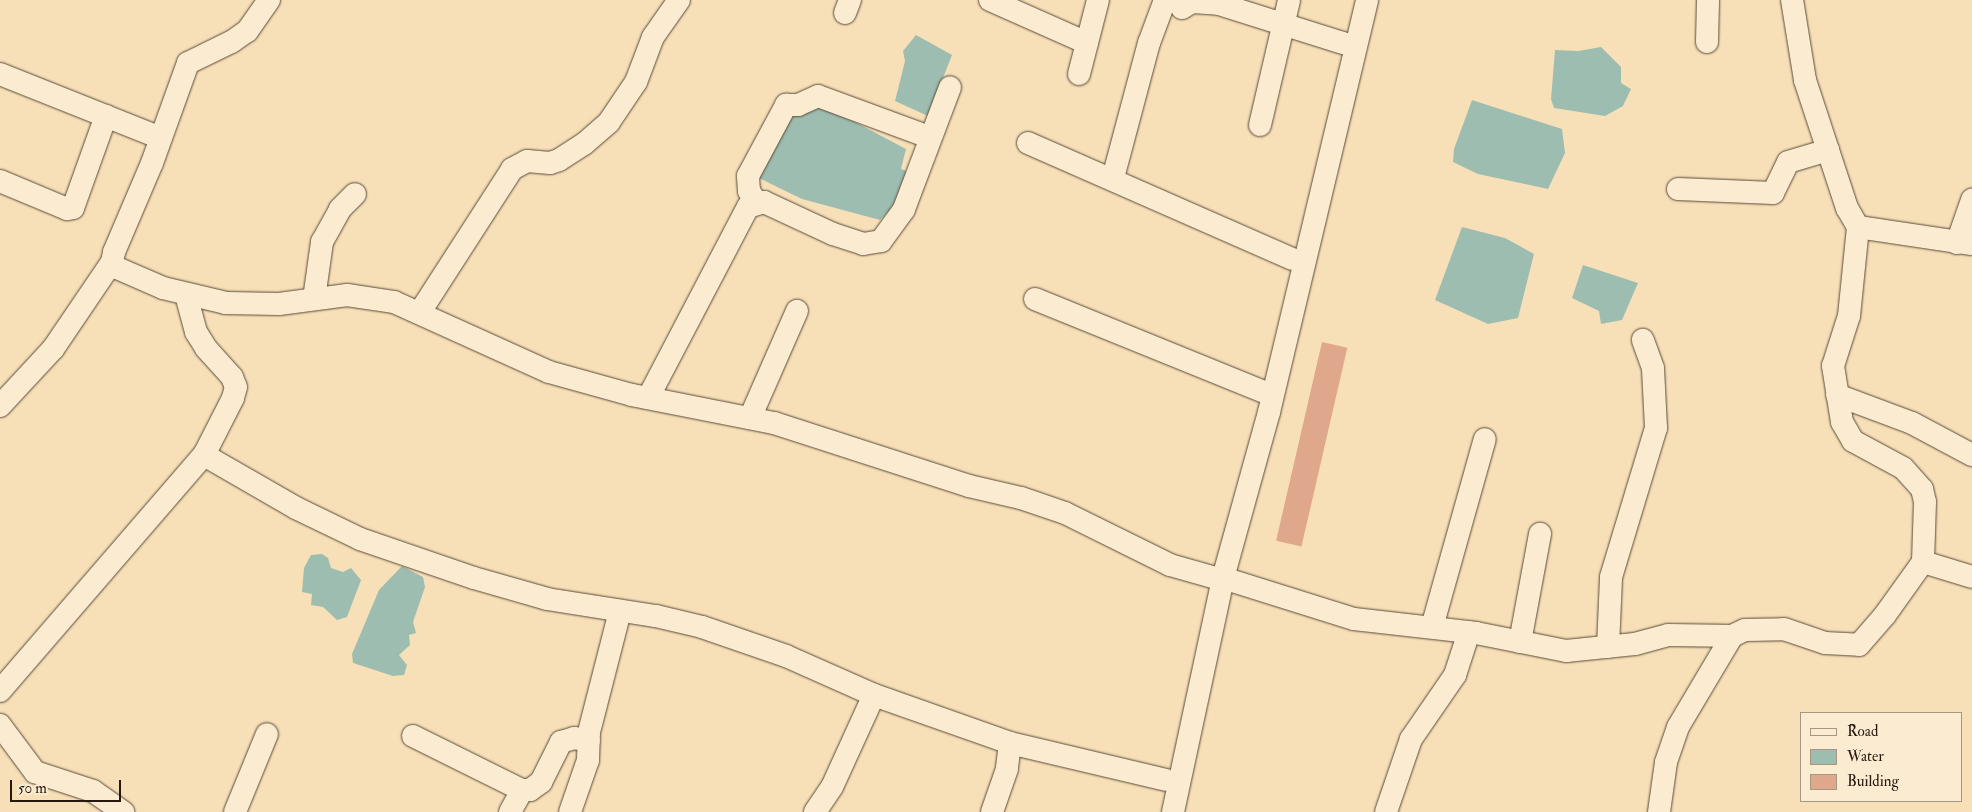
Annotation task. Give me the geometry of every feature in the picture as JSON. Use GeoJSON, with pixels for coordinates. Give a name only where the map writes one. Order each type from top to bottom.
{"type":"FeatureCollection","features":[{"type":"Feature","properties":{"kind":"street"},"geometry":{"type":"LineString","coordinates":[[0,406],[53,349],[112,262],[161,138],[188,63],[231,42],[247,31],[269,0]]}},
{"type":"Feature","properties":{"kind":"street"},"geometry":{"type":"LineString","coordinates":[[420,312],[512,169],[527,161],[550,163],[559,160],[584,144],[609,122],[636,82],[653,37],[678,0]]}},
{"type":"Feature","properties":{"kind":"street"},"geometry":{"type":"LineString","coordinates":[[990,0],[1087,43]]}},
{"type":"Feature","properties":{"kind":"street"},"geometry":{"type":"LineString","coordinates":[[1079,74],[1098,0]]}},
{"type":"Feature","properties":{"kind":"street"},"geometry":{"type":"LineString","coordinates":[[1260,125],[1289,0]]}},
{"type":"Feature","properties":{"kind":"street"},"geometry":{"type":"LineString","coordinates":[[1173,812],[1262,391],[1353,0]]}},
{"type":"Feature","properties":{"kind":"street"},"geometry":{"type":"LineString","coordinates":[[1159,812],[1221,579],[1269,412],[1367,0]]}},
{"type":"Feature","properties":{"kind":"street"},"geometry":{"type":"LineString","coordinates":[[1707,42],[1708,0]]}},
{"type":"Feature","properties":{"kind":"street"},"geometry":{"type":"LineString","coordinates":[[112,262],[118,268],[163,288],[186,294],[247,304],[368,296],[420,312],[549,372],[648,398],[750,418],[817,435],[969,486],[1021,498],[1065,513],[1170,565],[1354,619],[1469,632],[1566,651],[1608,647],[1668,635],[1732,636],[1746,630],[1784,629],[1825,643],[1859,645],[1896,601],[1923,562],[1925,510],[1922,488],[1903,468],[1854,441],[1842,422],[1833,366],[1850,316],[1858,227],[1847,208],[1805,80],[1792,0]]}},
{"type":"Feature","properties":{"kind":"street"},"geometry":{"type":"LineString","coordinates":[[1113,178],[1149,44],[1174,4],[1192,2],[1219,4],[1342,43]]}},
{"type":"Feature","properties":{"kind":"street"},"geometry":{"type":"LineString","coordinates":[[0,74],[161,138]]}},
{"type":"Feature","properties":{"kind":"street"},"geometry":{"type":"LineString","coordinates":[[929,136],[818,96],[798,105],[786,105],[748,176],[749,191],[756,202],[777,206],[833,234],[863,244],[875,244],[890,232],[904,209],[929,136],[950,87]]}},
{"type":"Feature","properties":{"kind":"street"},"geometry":{"type":"LineString","coordinates":[[0,181],[67,209],[73,208],[106,116]]}},
{"type":"Feature","properties":{"kind":"street"},"geometry":{"type":"LineString","coordinates":[[1028,143],[1113,178],[1292,259]]}},
{"type":"Feature","properties":{"kind":"street"},"geometry":{"type":"LineString","coordinates":[[1678,190],[1773,192],[1788,162],[1828,150]]}},
{"type":"Feature","properties":{"kind":"street"},"geometry":{"type":"LineString","coordinates":[[314,299],[322,242],[340,209],[355,194]]}},
{"type":"Feature","properties":{"kind":"street"},"geometry":{"type":"LineString","coordinates":[[1858,227],[1965,244],[1972,200]]}},
{"type":"Feature","properties":{"kind":"street"},"geometry":{"type":"LineString","coordinates":[[648,398],[743,214],[756,202]]}},
{"type":"Feature","properties":{"kind":"street"},"geometry":{"type":"LineString","coordinates":[[0,691],[204,455],[236,387],[232,376],[206,348],[196,332],[186,294]]}},
{"type":"Feature","properties":{"kind":"street"},"geometry":{"type":"LineString","coordinates":[[1035,299],[1262,391]]}},
{"type":"Feature","properties":{"kind":"street"},"geometry":{"type":"LineString","coordinates":[[750,418],[797,311]]}},
{"type":"Feature","properties":{"kind":"street"},"geometry":{"type":"LineString","coordinates":[[1608,647],[1610,577],[1656,428],[1653,368],[1643,340]]}},
{"type":"Feature","properties":{"kind":"street"},"geometry":{"type":"LineString","coordinates":[[1837,395],[1912,423],[1972,454]]}},
{"type":"Feature","properties":{"kind":"street"},"geometry":{"type":"LineString","coordinates":[[1432,627],[1485,439]]}},
{"type":"Feature","properties":{"kind":"street"},"geometry":{"type":"LineString","coordinates":[[204,455],[296,508],[360,539],[531,595],[702,627],[786,656],[874,695],[1010,743],[1166,780]]}},
{"type":"Feature","properties":{"kind":"street"},"geometry":{"type":"LineString","coordinates":[[1520,642],[1540,534]]}},
{"type":"Feature","properties":{"kind":"street"},"geometry":{"type":"LineString","coordinates":[[1923,562],[1972,577]]}},
{"type":"Feature","properties":{"kind":"street"},"geometry":{"type":"LineString","coordinates":[[570,812],[587,768],[589,742],[599,682],[620,611]]}},
{"type":"Feature","properties":{"kind":"street"},"geometry":{"type":"LineString","coordinates":[[1386,812],[1411,739],[1455,675],[1469,632]]}},
{"type":"Feature","properties":{"kind":"street"},"geometry":{"type":"LineString","coordinates":[[1659,812],[1666,762],[1678,727],[1732,636]]}},
{"type":"Feature","properties":{"kind":"street"},"geometry":{"type":"LineString","coordinates":[[815,812],[832,787],[874,695]]}},
{"type":"Feature","properties":{"kind":"street"},"geometry":{"type":"LineString","coordinates":[[0,724],[35,772],[93,791],[123,812]]}},
{"type":"Feature","properties":{"kind":"street"},"geometry":{"type":"LineString","coordinates":[[235,812],[267,734]]}},
{"type":"Feature","properties":{"kind":"street"},"geometry":{"type":"LineString","coordinates":[[413,736],[522,790],[536,788],[562,742],[574,738],[589,742]]}},
{"type":"Feature","properties":{"kind":"street"},"geometry":{"type":"LineString","coordinates":[[992,812],[1007,769],[1010,743]]}},
{"type":"Feature","properties":{"kind":"street"},"geometry":{"type":"LineString","coordinates":[[510,812],[522,790]]}},
{"type":"Feature","properties":{"kind":"water"},"geometry":{"type":"Polygon","coordinates":[[[916,35],[952,55],[928,116],[895,101],[905,61],[903,51],[916,35]]]}},
{"type":"Feature","properties":{"kind":"water"},"geometry":{"type":"Polygon","coordinates":[[[1601,47],[1621,67],[1621,83],[1631,89],[1623,106],[1605,116],[1554,108],[1551,99],[1555,50],[1578,51],[1601,47]]]}},
{"type":"Feature","properties":{"kind":"water"},"geometry":{"type":"Polygon","coordinates":[[[790,96],[855,122],[906,149],[901,169],[909,172],[891,209],[880,220],[802,199],[753,175],[790,96]]]}},
{"type":"Feature","properties":{"kind":"water"},"geometry":{"type":"Polygon","coordinates":[[[1472,100],[1562,129],[1565,153],[1548,189],[1478,174],[1453,162],[1454,149],[1472,100]]]}},
{"type":"Feature","properties":{"kind":"water"},"geometry":{"type":"Polygon","coordinates":[[[1462,227],[1505,238],[1534,254],[1518,318],[1488,324],[1435,300],[1462,227]]]}},
{"type":"Feature","properties":{"kind":"water"},"geometry":{"type":"Polygon","coordinates":[[[1583,265],[1638,283],[1622,320],[1601,324],[1599,311],[1572,298],[1583,265]]]}},
{"type":"Feature","properties":{"kind":"water"},"geometry":{"type":"Polygon","coordinates":[[[322,554],[328,558],[331,568],[343,572],[351,568],[361,580],[347,617],[337,620],[323,607],[311,605],[312,594],[302,592],[304,568],[311,555],[322,554]]]}},
{"type":"Feature","properties":{"kind":"water"},"geometry":{"type":"Polygon","coordinates":[[[402,566],[423,577],[425,587],[413,622],[416,633],[409,635],[410,645],[399,655],[407,665],[404,675],[393,676],[353,663],[352,654],[379,590],[402,566]]]}},
{"type":"Feature","properties":{"kind":"building"},"geometry":{"type":"Polygon","coordinates":[[[1322,342],[1347,348],[1301,547],[1276,541],[1322,342]]]}}]}
